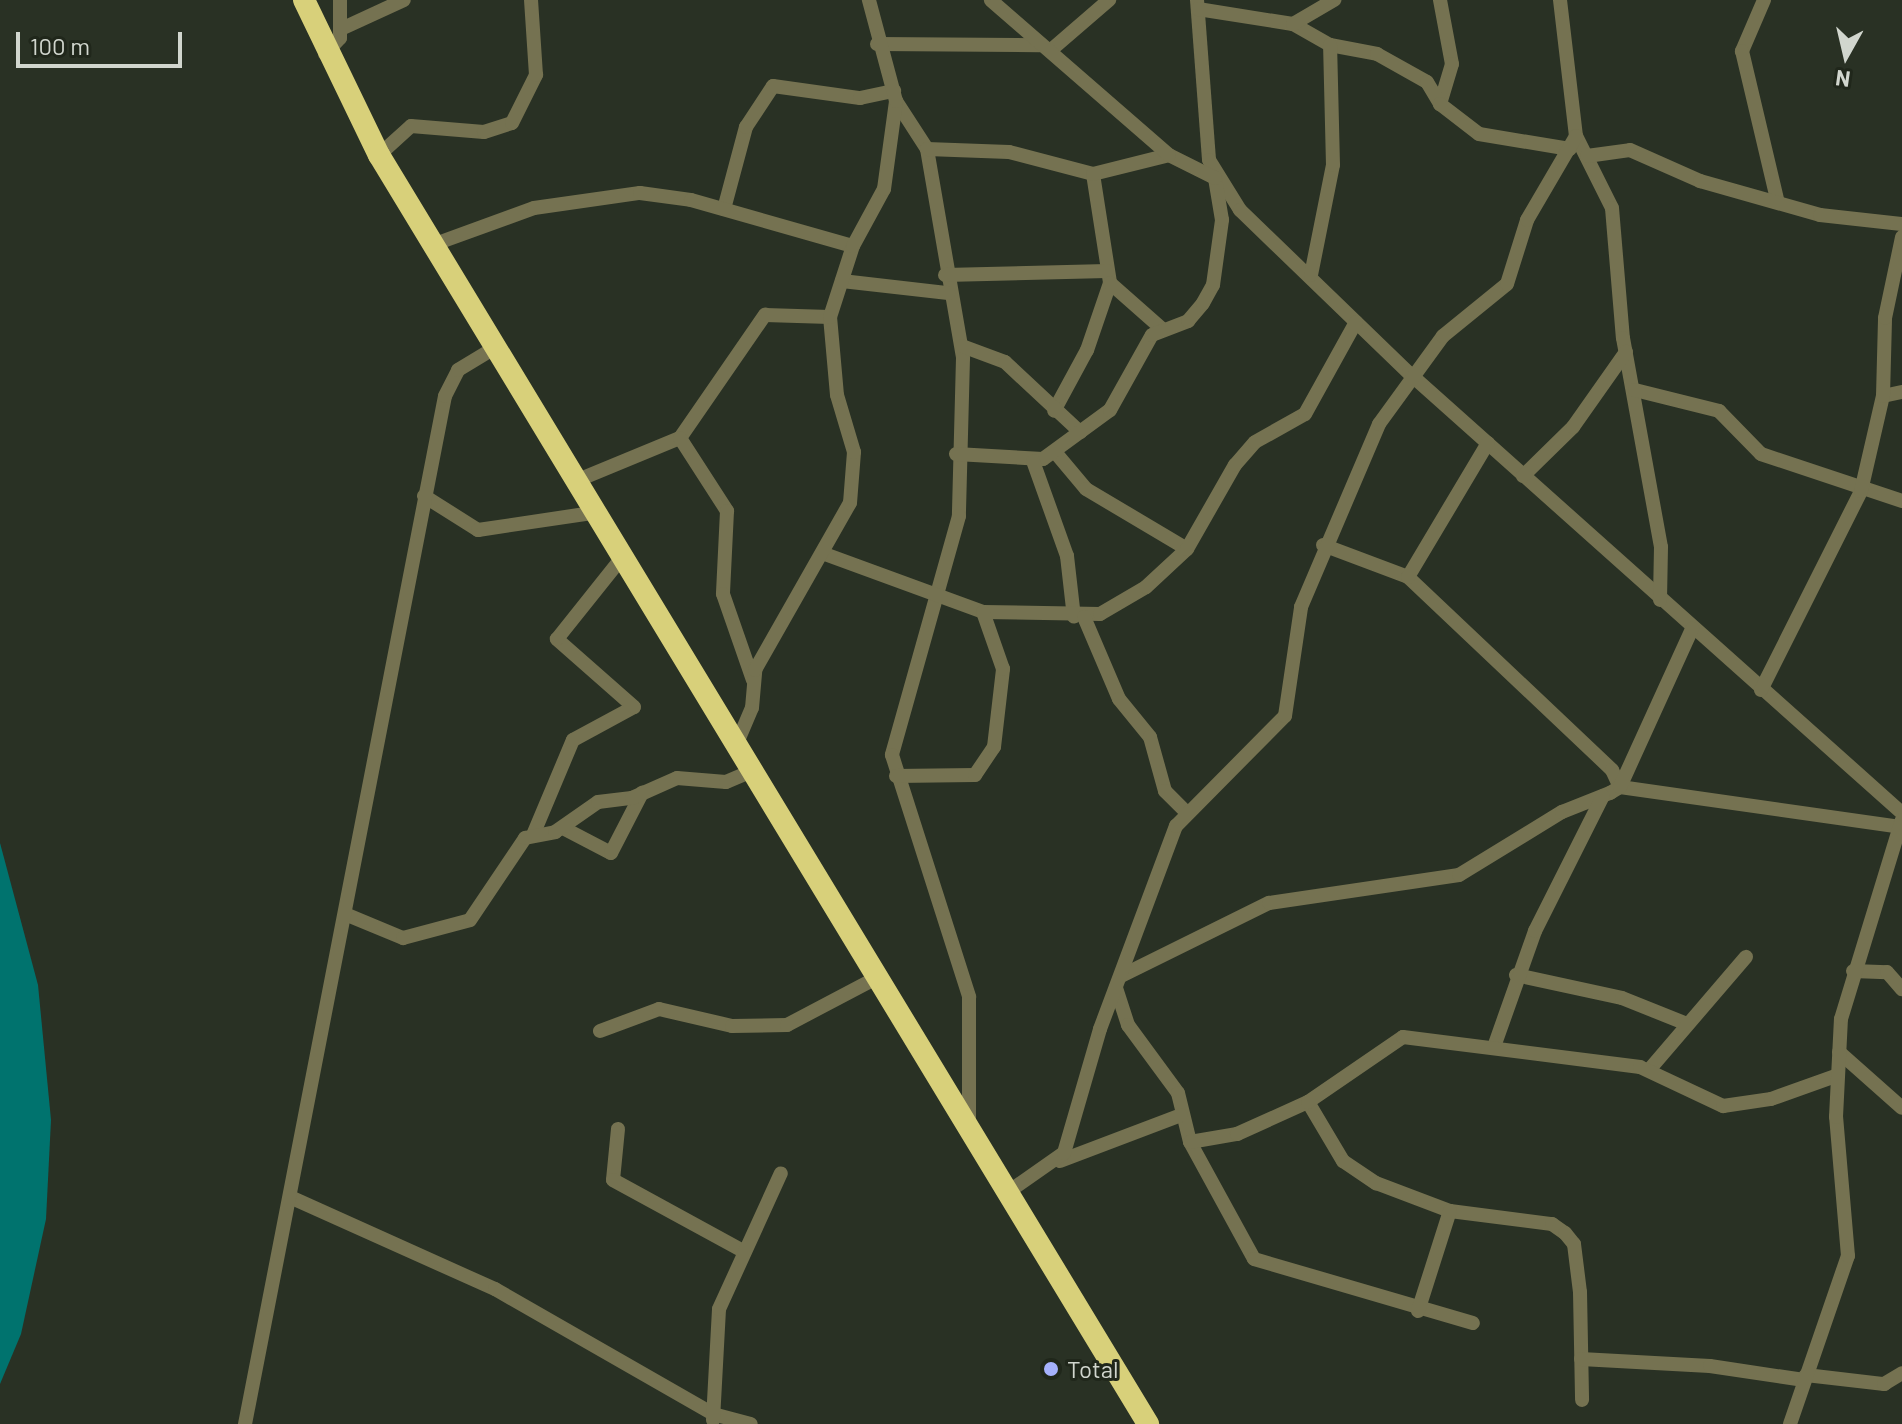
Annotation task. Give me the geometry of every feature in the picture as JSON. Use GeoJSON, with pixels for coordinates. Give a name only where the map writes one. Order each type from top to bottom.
{"type":"FeatureCollection","features":[{"type":"Feature","properties":{"kind":"highway"},"geometry":{"type":"LineString","coordinates":[[304,0],[325,54],[379,155],[599,512],[1148,1424]]}},
{"type":"Feature","properties":{"kind":"street"},"geometry":{"type":"LineString","coordinates":[[340,0],[341,29]]}},
{"type":"Feature","properties":{"kind":"street"},"geometry":{"type":"LineString","coordinates":[[325,54],[341,29],[404,0]]}},
{"type":"Feature","properties":{"kind":"street"},"geometry":{"type":"LineString","coordinates":[[379,155],[411,126],[484,132],[512,123],[536,75],[531,0]]}},
{"type":"Feature","properties":{"kind":"street"},"geometry":{"type":"LineString","coordinates":[[869,0],[877,44],[895,96],[927,149],[942,209],[948,293],[962,346],[956,454],[959,516],[893,740],[896,776],[932,863],[969,997],[969,1127]]}},
{"type":"Feature","properties":{"kind":"street"},"geometry":{"type":"LineString","coordinates":[[991,0],[1169,155],[1215,178],[1409,373],[1901,820]]}},
{"type":"Feature","properties":{"kind":"street"},"geometry":{"type":"LineString","coordinates":[[877,44],[1045,48],[1109,0]]}},
{"type":"Feature","properties":{"kind":"street"},"geometry":{"type":"LineString","coordinates":[[1293,24],[1334,0]]}},
{"type":"Feature","properties":{"kind":"street"},"geometry":{"type":"LineString","coordinates":[[1440,0],[1452,64],[1440,104]]}},
{"type":"Feature","properties":{"kind":"street"},"geometry":{"type":"LineString","coordinates":[[1060,1161],[1104,1022],[1166,845],[1187,813],[1285,716],[1292,646],[1323,545],[1409,373],[1443,336],[1500,294],[1527,220],[1573,142],[1560,0]]}},
{"type":"Feature","properties":{"kind":"street"},"geometry":{"type":"LineString","coordinates":[[1764,0],[1742,51],[1777,199]]}},
{"type":"Feature","properties":{"kind":"street"},"geometry":{"type":"LineString","coordinates":[[956,454],[1033,461],[1055,452],[1110,410],[1161,328],[1188,321],[1213,285],[1223,201],[1215,178],[1197,5],[1293,24],[1330,45],[1398,63],[1427,82],[1440,104],[1479,134],[1573,142],[1587,156],[1612,208],[1626,352],[1661,547],[1660,600]]}},
{"type":"Feature","properties":{"kind":"street"},"geometry":{"type":"LineString","coordinates":[[1311,275],[1333,165],[1330,45]]}},
{"type":"Feature","properties":{"kind":"street"},"geometry":{"type":"LineString","coordinates":[[724,209],[746,127],[773,86],[860,98],[895,96]]}},
{"type":"Feature","properties":{"kind":"street"},"geometry":{"type":"LineString","coordinates":[[753,680],[850,503],[855,471],[837,395],[830,317],[853,246],[884,189],[895,96]]}},
{"type":"Feature","properties":{"kind":"street"},"geometry":{"type":"LineString","coordinates":[[927,149],[1009,152],[1093,174],[1169,155]]}},
{"type":"Feature","properties":{"kind":"street"},"geometry":{"type":"LineString","coordinates":[[1587,156],[1630,150],[1700,181],[1777,199],[1820,215],[1902,224]]}},
{"type":"Feature","properties":{"kind":"street"},"geometry":{"type":"LineString","coordinates":[[1054,411],[1087,350],[1109,277],[1093,174]]}},
{"type":"Feature","properties":{"kind":"street"},"geometry":{"type":"LineString","coordinates":[[435,244],[534,208],[611,194],[662,193],[853,246]]}},
{"type":"Feature","properties":{"kind":"street"},"geometry":{"type":"LineString","coordinates":[[1761,690],[1861,491],[1883,396],[1885,318],[1902,237]]}},
{"type":"Feature","properties":{"kind":"street"},"geometry":{"type":"LineString","coordinates":[[945,275],[1109,277],[1161,328]]}},
{"type":"Feature","properties":{"kind":"street"},"geometry":{"type":"LineString","coordinates":[[842,281],[948,293]]}},
{"type":"Feature","properties":{"kind":"street"},"geometry":{"type":"LineString","coordinates":[[578,480],[680,438],[765,315],[830,317]]}},
{"type":"Feature","properties":{"kind":"street"},"geometry":{"type":"LineString","coordinates":[[822,553],[983,612],[1079,617],[1123,603],[1187,549],[1235,465],[1255,442],[1305,414],[1356,322]]}},
{"type":"Feature","properties":{"kind":"street"},"geometry":{"type":"LineString","coordinates":[[962,346],[1005,362],[1080,432]]}},
{"type":"Feature","properties":{"kind":"street"},"geometry":{"type":"LineString","coordinates":[[245,1424],[445,396],[458,370],[496,347]]}},
{"type":"Feature","properties":{"kind":"street"},"geometry":{"type":"LineString","coordinates":[[1523,476],[1573,427],[1626,352]]}},
{"type":"Feature","properties":{"kind":"street"},"geometry":{"type":"LineString","coordinates":[[1635,390],[1719,411],[1761,454],[1861,491],[1902,501]]}},
{"type":"Feature","properties":{"kind":"street"},"geometry":{"type":"LineString","coordinates":[[1883,396],[1902,392]]}},
{"type":"Feature","properties":{"kind":"street"},"geometry":{"type":"LineString","coordinates":[[680,438],[727,511],[723,594],[753,680],[752,708],[737,743]]}},
{"type":"Feature","properties":{"kind":"street"},"geometry":{"type":"LineString","coordinates":[[1408,577],[1488,443]]}},
{"type":"Feature","properties":{"kind":"street"},"geometry":{"type":"LineString","coordinates":[[1055,452],[1086,489],[1187,549]]}},
{"type":"Feature","properties":{"kind":"street"},"geometry":{"type":"LineString","coordinates":[[1033,461],[1067,556],[1079,617],[1119,699],[1150,737],[1165,791],[1187,813]]}},
{"type":"Feature","properties":{"kind":"street"},"geometry":{"type":"LineString","coordinates":[[424,496],[478,530],[599,512]]}},
{"type":"Feature","properties":{"kind":"street"},"geometry":{"type":"LineString","coordinates":[[1323,545],[1408,577],[1612,770],[1620,787]]}},
{"type":"Feature","properties":{"kind":"street"},"geometry":{"type":"LineString","coordinates":[[533,835],[573,740],[634,707],[557,639],[624,555]]}},
{"type":"Feature","properties":{"kind":"street"},"geometry":{"type":"LineString","coordinates":[[896,776],[975,775],[994,747],[1003,669],[983,612]]}},
{"type":"Feature","properties":{"kind":"street"},"geometry":{"type":"LineString","coordinates":[[1620,787],[1692,629]]}},
{"type":"Feature","properties":{"kind":"street"},"geometry":{"type":"LineString","coordinates":[[345,914],[403,938],[470,920],[518,845],[533,835],[563,828],[598,802],[642,793],[677,778],[726,782],[754,770]]}},
{"type":"Feature","properties":{"kind":"street"},"geometry":{"type":"LineString","coordinates":[[1119,982],[1269,903],[1459,875],[1620,787],[1901,820]]}},
{"type":"Feature","properties":{"kind":"street"},"geometry":{"type":"LineString","coordinates":[[563,828],[611,853],[642,793]]}},
{"type":"Feature","properties":{"kind":"street"},"geometry":{"type":"LineString","coordinates":[[1495,1044],[1516,975],[1603,796]]}},
{"type":"Feature","properties":{"kind":"street"},"geometry":{"type":"LineString","coordinates":[[1790,1424],[1850,1244],[1839,1052],[1853,971],[1901,820]]}},
{"type":"Feature","properties":{"kind":"street"},"geometry":{"type":"LineString","coordinates":[[1649,1070],[1746,957]]}},
{"type":"Feature","properties":{"kind":"street"},"geometry":{"type":"LineString","coordinates":[[1853,971],[1887,972],[1902,989]]}},
{"type":"Feature","properties":{"kind":"street"},"geometry":{"type":"LineString","coordinates":[[1516,975],[1622,998],[1687,1024]]}},
{"type":"Feature","properties":{"kind":"street"},"geometry":{"type":"LineString","coordinates":[[600,1031],[659,1009],[732,1026],[787,1025],[878,977]]}},
{"type":"Feature","properties":{"kind":"street"},"geometry":{"type":"LineString","coordinates":[[1119,982],[1128,1025],[1178,1093],[1190,1142],[1254,1259],[1418,1311],[1473,1323]]}},
{"type":"Feature","properties":{"kind":"street"},"geometry":{"type":"LineString","coordinates":[[1104,1022],[1128,1025]]}},
{"type":"Feature","properties":{"kind":"street"},"geometry":{"type":"LineString","coordinates":[[1190,1142],[1237,1134],[1308,1102],[1389,1040],[1495,1044],[1649,1070],[1723,1106],[1771,1099],[1838,1075]]}},
{"type":"Feature","properties":{"kind":"street"},"geometry":{"type":"LineString","coordinates":[[1839,1052],[1899,1099]]}},
{"type":"Feature","properties":{"kind":"street"},"geometry":{"type":"LineString","coordinates":[[1308,1102],[1359,1173],[1450,1211],[1552,1224],[1565,1233],[1574,1244],[1582,1400]]}},
{"type":"Feature","properties":{"kind":"street"},"geometry":{"type":"LineString","coordinates":[[1008,1192],[1060,1161],[1181,1115]]}},
{"type":"Feature","properties":{"kind":"street"},"geometry":{"type":"LineString","coordinates":[[618,1129],[613,1180],[745,1252]]}},
{"type":"Feature","properties":{"kind":"street"},"geometry":{"type":"LineString","coordinates":[[713,1419],[719,1309],[781,1173]]}},
{"type":"Feature","properties":{"kind":"street"},"geometry":{"type":"LineString","coordinates":[[290,1197],[495,1289],[713,1419],[751,1424]]}},
{"type":"Feature","properties":{"kind":"street"},"geometry":{"type":"LineString","coordinates":[[1418,1311],[1450,1211]]}},
{"type":"Feature","properties":{"kind":"street"},"geometry":{"type":"LineString","coordinates":[[1581,1359],[1710,1366],[1884,1384],[1902,1373]]}},
{"type":"Feature","properties":{"kind":"water"},"geometry":{"type":"Polygon","coordinates":[[[0,843],[38,985],[51,1120],[46,1219],[21,1334],[0,1384],[0,843]]]}},
{"type":"Feature","properties":{"kind":"place","name":"Total"},"geometry":{"type":"Point","coordinates":[1051,1369]}}]}
